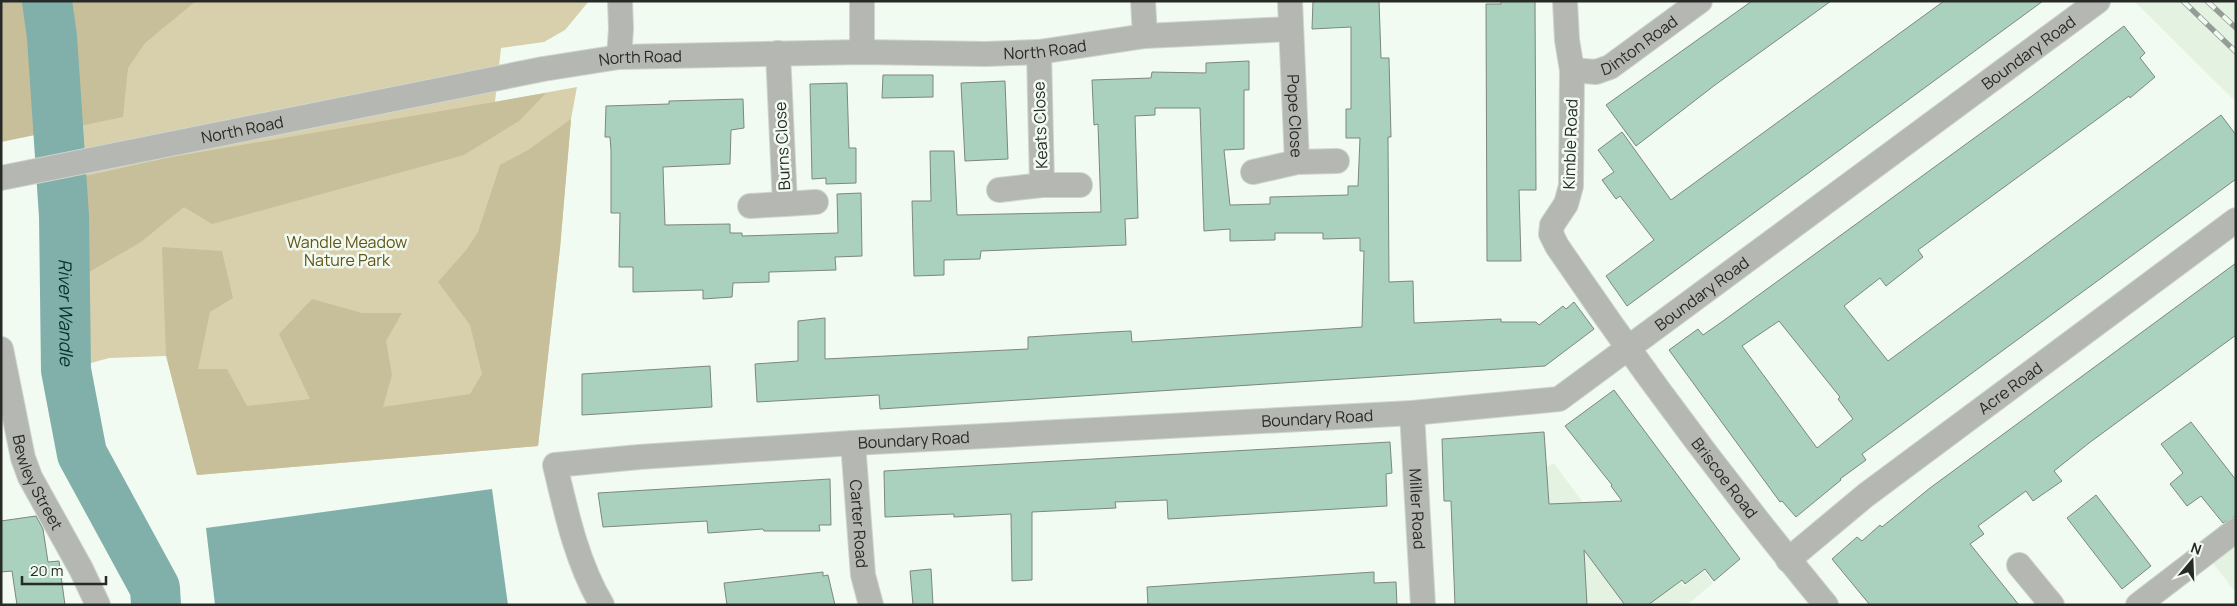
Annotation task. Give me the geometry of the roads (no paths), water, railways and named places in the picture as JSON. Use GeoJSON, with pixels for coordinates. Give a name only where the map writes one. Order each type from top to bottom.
{"type":"FeatureCollection","features":[{"type":"Feature","properties":{"kind":"street"},"geometry":{"type":"LineString","coordinates":[[619,56],[621,29],[620,1]]}},
{"type":"Feature","properties":{"kind":"street"},"geometry":{"type":"LineString","coordinates":[[862,1],[862,52]]}},
{"type":"Feature","properties":{"kind":"street"},"geometry":{"type":"LineString","coordinates":[[1143,1],[1144,36]]}},
{"type":"Feature","properties":{"kind":"street","name":"Pope Close"},"geometry":{"type":"LineString","coordinates":[[1290,1],[1296,162],[1337,161]]}},
{"type":"Feature","properties":{"kind":"street","name":"Kimble Road"},"geometry":{"type":"LineString","coordinates":[[1565,1],[1567,40],[1572,70],[1571,186],[1566,204],[1552,225],[1551,234],[1557,246],[1627,349]]}},
{"type":"Feature","properties":{"kind":"street","name":"Dinton Road"},"geometry":{"type":"LineString","coordinates":[[1572,70],[1596,72],[1610,67],[1700,1]]}},
{"type":"Feature","properties":{"kind":"street","name":"Boundary Road"},"geometry":{"type":"LineString","coordinates":[[602,605],[589,583],[566,512],[555,465],[639,457],[853,443],[1412,413],[1559,399],[2098,1]]}},
{"type":"Feature","properties":{"kind":"street","name":"North Road"},"geometry":{"type":"LineString","coordinates":[[1,178],[560,66],[619,56],[862,52],[986,54],[1039,52],[1144,36],[1290,29]]}},
{"type":"Feature","properties":{"kind":"street","name":"Keats Close"},"geometry":{"type":"LineString","coordinates":[[999,190],[1042,185],[1039,52]]}},
{"type":"Feature","properties":{"kind":"street","name":"Burns Close"},"geometry":{"type":"LineString","coordinates":[[750,206],[785,204],[778,53]]}},
{"type":"Feature","properties":{"kind":"street"},"geometry":{"type":"LineString","coordinates":[[1253,172],[1296,162]]}},
{"type":"Feature","properties":{"kind":"street"},"geometry":{"type":"LineString","coordinates":[[1042,185],[1080,185]]}},
{"type":"Feature","properties":{"kind":"street"},"geometry":{"type":"LineString","coordinates":[[785,204],[816,202]]}},
{"type":"Feature","properties":{"kind":"street","name":"Acre Road"},"geometry":{"type":"LineString","coordinates":[[1788,560],[1866,495],[2236,220]]}},
{"type":"Feature","properties":{"kind":"street","name":"Bewley Street"},"geometry":{"type":"LineString","coordinates":[[1,349],[23,458],[30,477],[81,569],[98,605]]}},
{"type":"Feature","properties":{"kind":"street","name":"Briscoe Road"},"geometry":{"type":"LineString","coordinates":[[1627,349],[1788,560],[1826,605]]}},
{"type":"Feature","properties":{"kind":"street","name":"Miller Road"},"geometry":{"type":"LineString","coordinates":[[1412,413],[1423,605]]}},
{"type":"Feature","properties":{"kind":"street","name":"Carter Road"},"geometry":{"type":"LineString","coordinates":[[853,443],[863,575],[871,605]]}},
{"type":"Feature","properties":{"kind":"street"},"geometry":{"type":"LineString","coordinates":[[2138,605],[2236,530]]}},
{"type":"Feature","properties":{"kind":"street"},"geometry":{"type":"LineString","coordinates":[[2019,565],[2052,605]]}},
{"type":"Feature","properties":{"kind":"water"},"geometry":{"type":"Polygon","coordinates":[[[492,489],[508,605],[215,605],[206,528],[492,489]]]}},
{"type":"Feature","properties":{"kind":"waterway","name":"River Wandle"},"geometry":{"type":"LineString","coordinates":[[47,1],[52,37],[64,216],[66,370],[82,454],[155,588],[156,605]]}},
{"type":"Feature","properties":{"kind":"railway"},"geometry":{"type":"LineString","coordinates":[[2183,1],[2236,52]]}},
{"type":"Feature","properties":{"kind":"railway"},"geometry":{"type":"LineString","coordinates":[[2207,1],[2236,28]]}},
{"type":"Feature","properties":{"kind":"park label","name":"Wandle Meadow Nature Park"},"geometry":{"type":"Point","coordinates":[347,251]}}]}
